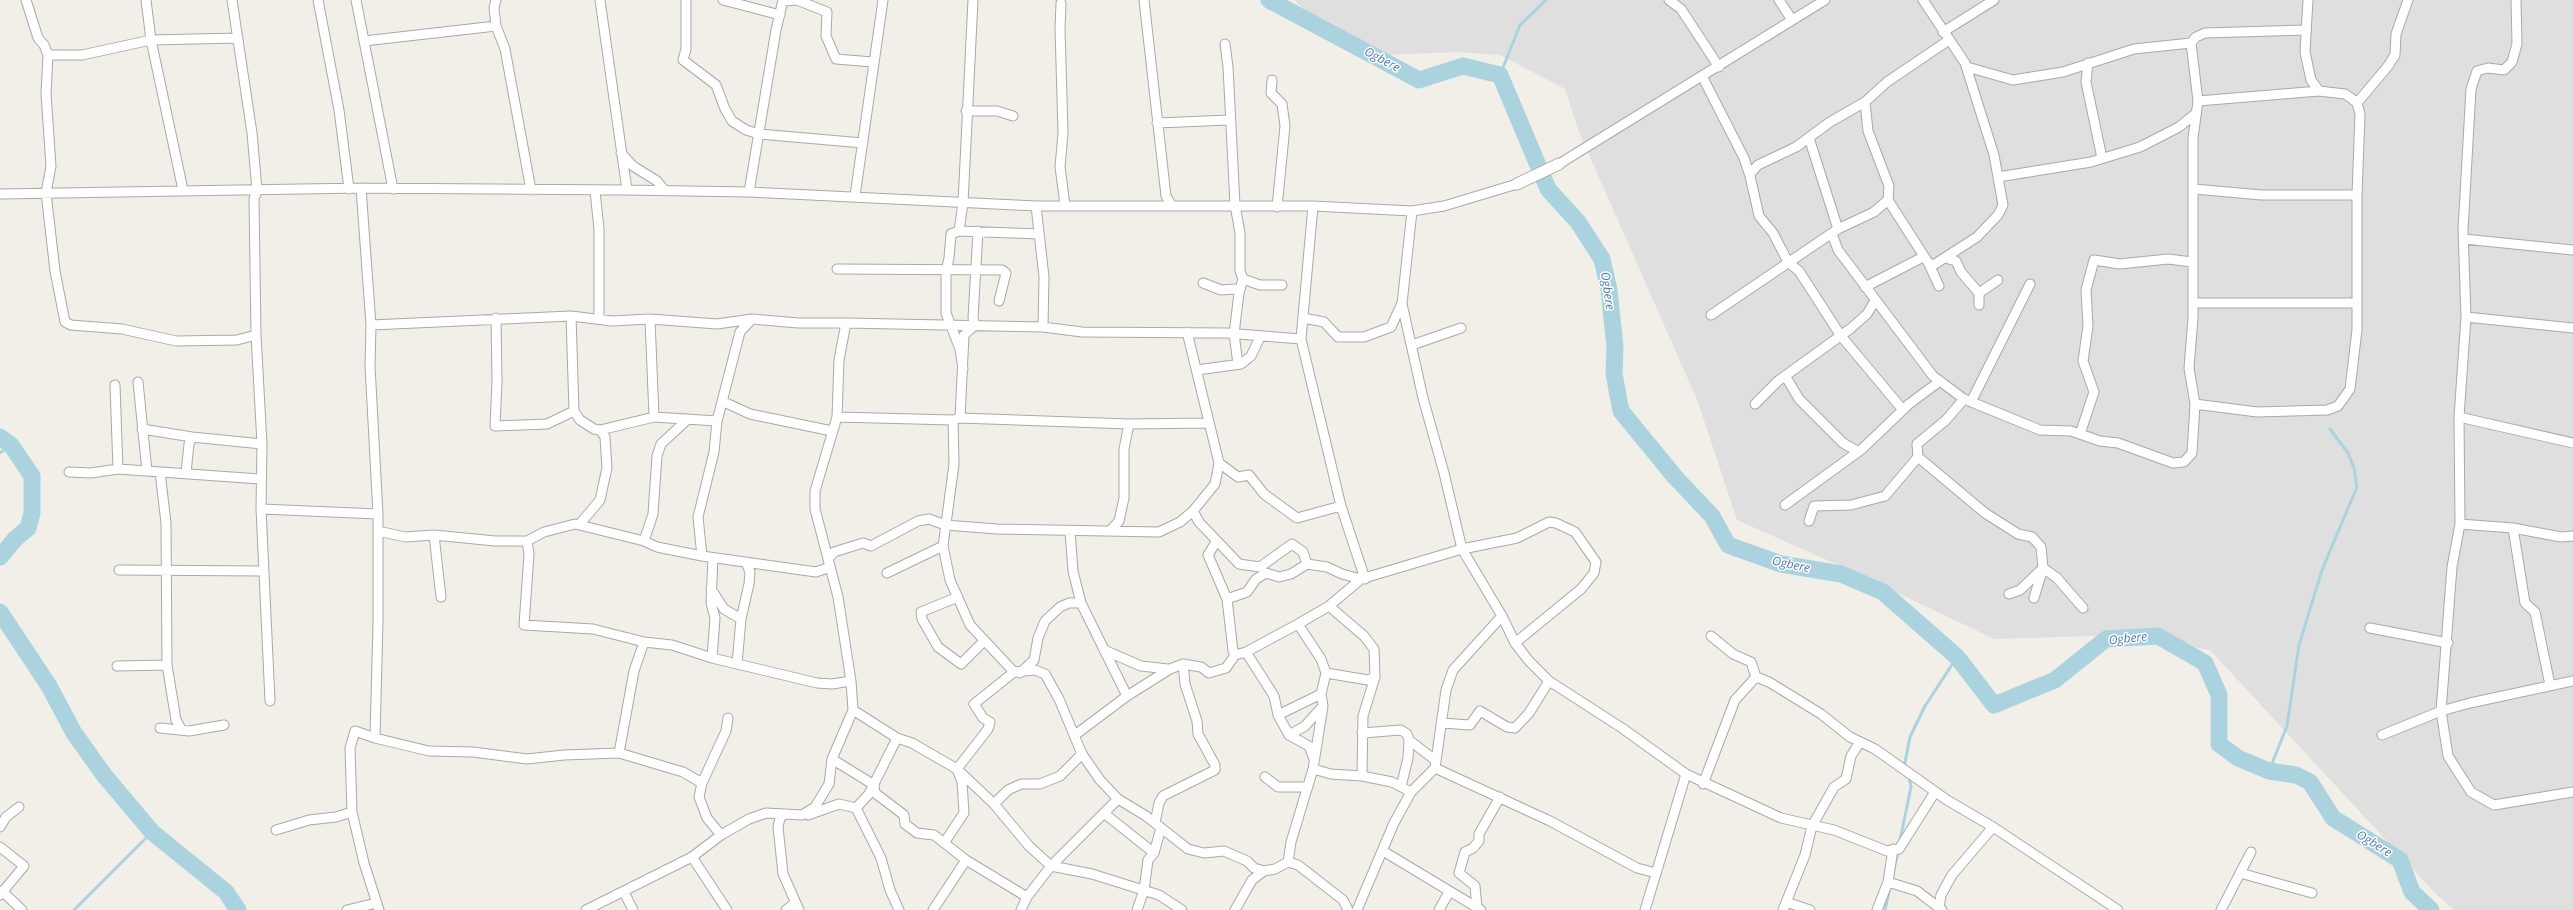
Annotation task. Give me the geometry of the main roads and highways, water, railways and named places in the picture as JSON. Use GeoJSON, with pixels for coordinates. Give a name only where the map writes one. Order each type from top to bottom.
{"type":"FeatureCollection","features":[{"type":"Feature","properties":{"kind":"waterway","name":"Ogbere"},"geometry":{"type":"LineString","coordinates":[[1269,0],[1419,80],[1463,66],[1500,75],[1548,189],[1578,222],[1602,259],[1609,290],[1615,347],[1614,374],[1621,411],[1675,477],[1712,516],[1728,545],[1781,564],[1841,574],[1883,592],[1957,657],[1994,705],[2055,680],[2106,639],[2158,636],[2205,663],[2219,695],[2219,744],[2238,758],[2269,771],[2296,775],[2310,782],[2333,818],[2400,860],[2412,892],[2431,910]]}},
{"type":"Feature","properties":{"kind":"waterway"},"geometry":{"type":"LineString","coordinates":[[1500,75],[1520,25],[1546,0]]}},
{"type":"Feature","properties":{"kind":"waterway"},"geometry":{"type":"LineString","coordinates":[[2269,771],[2287,726],[2299,645],[2322,570],[2357,487],[2354,468],[2348,453],[2330,429]]}},
{"type":"Feature","properties":{"kind":"waterway"},"geometry":{"type":"LineString","coordinates":[[0,437],[11,445],[32,476],[32,513],[28,528],[15,539],[0,557]]}},
{"type":"Feature","properties":{"kind":"waterway"},"geometry":{"type":"LineString","coordinates":[[0,453],[11,445]]}},
{"type":"Feature","properties":{"kind":"waterway"},"geometry":{"type":"LineString","coordinates":[[0,612],[49,686],[74,733],[104,775],[152,832],[226,892],[238,910]]}},
{"type":"Feature","properties":{"kind":"waterway"},"geometry":{"type":"LineString","coordinates":[[1904,767],[1910,737],[1925,706],[1957,657]]}},
{"type":"Feature","properties":{"kind":"waterway"},"geometry":{"type":"LineString","coordinates":[[1900,840],[1911,787],[1909,777]]}},
{"type":"Feature","properties":{"kind":"waterway"},"geometry":{"type":"LineString","coordinates":[[74,910],[152,832]]}},
{"type":"Feature","properties":{"kind":"waterway"},"geometry":{"type":"LineString","coordinates":[[1885,910],[1898,851]]}}]}
